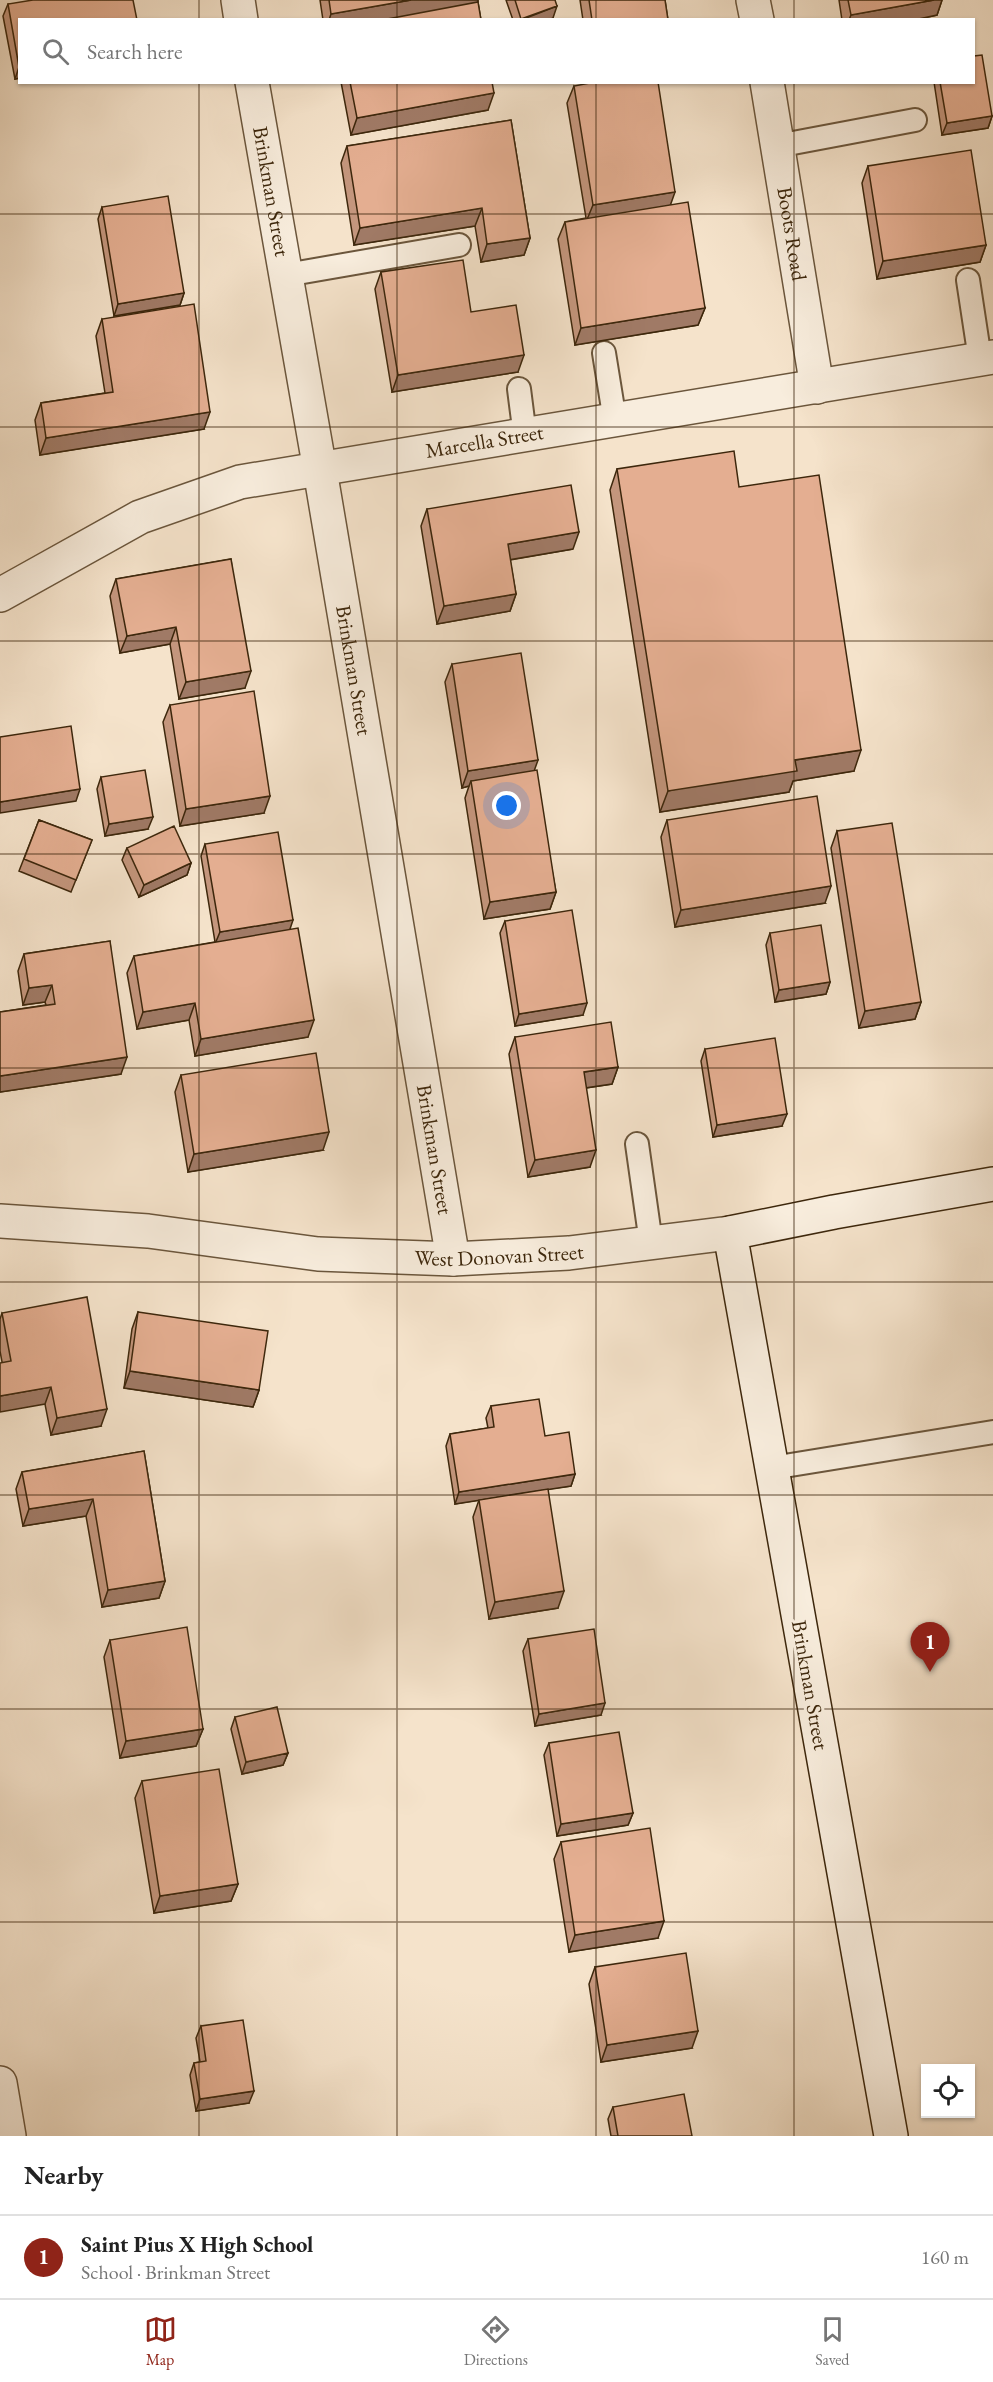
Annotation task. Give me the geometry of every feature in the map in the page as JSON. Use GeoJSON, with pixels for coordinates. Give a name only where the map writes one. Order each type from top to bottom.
{"type":"FeatureCollection","features":[{"type":"Feature","properties":{"kind":"street"},"geometry":{"type":"LineString","coordinates":[[238,0],[241,18]]}},
{"type":"Feature","properties":{"kind":"street"},"geometry":{"type":"LineString","coordinates":[[753,0],[757,18]]}},
{"type":"Feature","properties":{"kind":"street","name":"Brinkman Street"},"geometry":{"type":"LineString","coordinates":[[252,84],[453,1259]]}},
{"type":"Feature","properties":{"kind":"street","name":"Boots Road"},"geometry":{"type":"LineString","coordinates":[[767,84],[818,387]]}},
{"type":"Feature","properties":{"kind":"street","name":"Marcella Street"},"geometry":{"type":"LineString","coordinates":[[0,595],[140,517],[240,482],[987,358]]}},
{"type":"Feature","properties":{"kind":"street","name":"West Donovan Street"},"geometry":{"type":"LineString","coordinates":[[0,1221],[148,1231],[318,1254],[453,1259],[569,1253],[730,1233],[993,1184]]}},
{"type":"Feature","properties":{"kind":"street","name":"Brinkman Street"},"geometry":{"type":"LineString","coordinates":[[730,1233],[891,2136]]}},
{"type":"Feature","properties":{"kind":"street"},"geometry":{"type":"LineString","coordinates":[[0,2083],[9,2136]]}},
{"type":"Feature","properties":{"kind":"lane"},"geometry":{"type":"LineString","coordinates":[[777,146],[915,120]]}},
{"type":"Feature","properties":{"kind":"lane"},"geometry":{"type":"LineString","coordinates":[[286,275],[459,245]]}},
{"type":"Feature","properties":{"kind":"lane"},"geometry":{"type":"LineString","coordinates":[[968,280],[987,358]]}},
{"type":"Feature","properties":{"kind":"lane"},"geometry":{"type":"LineString","coordinates":[[604,353],[615,421]]}},
{"type":"Feature","properties":{"kind":"lane"},"geometry":{"type":"LineString","coordinates":[[519,389],[525,436]]}},
{"type":"Feature","properties":{"kind":"lane"},"geometry":{"type":"LineString","coordinates":[[637,1144],[651,1243]]}},
{"type":"Feature","properties":{"kind":"lane"},"geometry":{"type":"LineString","coordinates":[[772,1468],[993,1432]]}},
{"type":"Feature","properties":{"kind":"building"},"geometry":{"type":"Polygon","coordinates":[[[33,0],[133,0],[137,18],[18,18],[18,61],[8,4],[33,0]]]}},
{"type":"Feature","properties":{"kind":"building"},"geometry":{"type":"Polygon","coordinates":[[[329,0],[411,0],[331,14],[329,0]]]}},
{"type":"Feature","properties":{"kind":"building"},"geometry":{"type":"Polygon","coordinates":[[[515,0],[555,0],[557,6],[521,18],[515,0]]]}},
{"type":"Feature","properties":{"kind":"building"},"geometry":{"type":"Polygon","coordinates":[[[589,0],[665,0],[668,18],[592,18],[589,0]]]}},
{"type":"Feature","properties":{"kind":"building"},"geometry":{"type":"Polygon","coordinates":[[[848,0],[934,0],[851,15],[848,0]]]}},
{"type":"Feature","properties":{"kind":"building"},"geometry":{"type":"Polygon","coordinates":[[[478,2],[481,18],[393,18],[478,2]]]}},
{"type":"Feature","properties":{"kind":"building"},"geometry":{"type":"Polygon","coordinates":[[[982,55],[992,116],[947,123],[940,84],[975,84],[975,56],[982,55]]]}},
{"type":"Feature","properties":{"kind":"building"},"geometry":{"type":"Polygon","coordinates":[[[350,84],[492,84],[494,93],[357,118],[350,84]]]}},
{"type":"Feature","properties":{"kind":"building"},"geometry":{"type":"Polygon","coordinates":[[[658,84],[675,192],[593,205],[574,86],[658,84]]]}},
{"type":"Feature","properties":{"kind":"building"},"geometry":{"type":"Polygon","coordinates":[[[511,120],[530,238],[487,244],[482,208],[360,228],[347,146],[511,120]]]}},
{"type":"Feature","properties":{"kind":"building"},"geometry":{"type":"Polygon","coordinates":[[[971,150],[986,245],[883,261],[868,166],[971,150]]]}},
{"type":"Feature","properties":{"kind":"building"},"geometry":{"type":"Polygon","coordinates":[[[168,196],[184,293],[118,304],[102,207],[168,196]]]}},
{"type":"Feature","properties":{"kind":"building"},"geometry":{"type":"Polygon","coordinates":[[[688,202],[705,308],[581,328],[565,222],[688,202]]]}},
{"type":"Feature","properties":{"kind":"building"},"geometry":{"type":"Polygon","coordinates":[[[463,260],[471,312],[516,305],[524,355],[398,375],[381,272],[463,260]]]}},
{"type":"Feature","properties":{"kind":"building"},"geometry":{"type":"Polygon","coordinates":[[[194,304],[210,412],[46,438],[41,403],[113,392],[102,319],[194,304]]]}},
{"type":"Feature","properties":{"kind":"building"},"geometry":{"type":"Polygon","coordinates":[[[734,451],[739,487],[819,475],[861,750],[795,760],[797,771],[668,791],[617,469],[734,451]]]}},
{"type":"Feature","properties":{"kind":"building"},"geometry":{"type":"Polygon","coordinates":[[[571,485],[579,532],[508,544],[516,594],[444,606],[427,509],[571,485]]]}},
{"type":"Feature","properties":{"kind":"building"},"geometry":{"type":"Polygon","coordinates":[[[231,559],[251,671],[186,682],[176,627],[127,636],[116,579],[231,559]]]}},
{"type":"Feature","properties":{"kind":"building"},"geometry":{"type":"Polygon","coordinates":[[[521,653],[538,760],[468,771],[452,664],[521,653]]]}},
{"type":"Feature","properties":{"kind":"building"},"geometry":{"type":"Polygon","coordinates":[[[254,691],[270,796],[186,809],[170,705],[254,691]]]}},
{"type":"Feature","properties":{"kind":"building"},"geometry":{"type":"Polygon","coordinates":[[[71,726],[80,789],[0,802],[0,737],[71,726]]]}},
{"type":"Feature","properties":{"kind":"building"},"geometry":{"type":"Polygon","coordinates":[[[145,770],[153,817],[109,824],[101,777],[145,770]]]}},
{"type":"Feature","properties":{"kind":"building"},"geometry":{"type":"Polygon","coordinates":[[[537,770],[556,892],[490,902],[471,781],[537,770]]]}},
{"type":"Feature","properties":{"kind":"building"},"geometry":{"type":"Polygon","coordinates":[[[817,796],[831,886],[681,910],[667,820],[817,796]]]}},
{"type":"Feature","properties":{"kind":"building"},"geometry":{"type":"Polygon","coordinates":[[[39,820],[92,840],[76,880],[24,859],[39,820]]]}},
{"type":"Feature","properties":{"kind":"building"},"geometry":{"type":"Polygon","coordinates":[[[892,823],[921,1002],[865,1011],[837,831],[892,823]]]}},
{"type":"Feature","properties":{"kind":"building"},"geometry":{"type":"Polygon","coordinates":[[[174,826],[191,863],[144,885],[127,848],[174,826]]]}},
{"type":"Feature","properties":{"kind":"building"},"geometry":{"type":"Polygon","coordinates":[[[278,832],[293,920],[220,932],[205,844],[278,832]]]}},
{"type":"Feature","properties":{"kind":"building"},"geometry":{"type":"Polygon","coordinates":[[[572,910],[587,1003],[519,1014],[505,921],[572,910]]]}},
{"type":"Feature","properties":{"kind":"building"},"geometry":{"type":"Polygon","coordinates":[[[821,925],[830,982],[779,990],[770,933],[821,925]]]}},
{"type":"Feature","properties":{"kind":"building"},"geometry":{"type":"Polygon","coordinates":[[[298,928],[314,1020],[201,1039],[195,1003],[143,1012],[134,956],[298,928]]]}},
{"type":"Feature","properties":{"kind":"building"},"geometry":{"type":"Polygon","coordinates":[[[110,941],[127,1057],[0,1076],[0,1012],[55,1004],[52,985],[29,988],[24,954],[110,941]]]}},
{"type":"Feature","properties":{"kind":"building"},"geometry":{"type":"Polygon","coordinates":[[[611,1022],[618,1067],[584,1072],[596,1150],[535,1160],[515,1037],[611,1022]]]}},
{"type":"Feature","properties":{"kind":"building"},"geometry":{"type":"Polygon","coordinates":[[[775,1038],[787,1114],[717,1125],[705,1049],[775,1038]]]}},
{"type":"Feature","properties":{"kind":"building"},"geometry":{"type":"Polygon","coordinates":[[[316,1053],[329,1132],[194,1154],[181,1075],[316,1053]]]}},
{"type":"Feature","properties":{"kind":"building"},"geometry":{"type":"Polygon","coordinates":[[[87,1297],[107,1409],[57,1418],[51,1387],[0,1396],[0,1363],[11,1361],[2,1313],[87,1297]]]}},
{"type":"Feature","properties":{"kind":"building"},"geometry":{"type":"Polygon","coordinates":[[[138,1312],[268,1331],[259,1390],[130,1371],[138,1312]]]}},
{"type":"Feature","properties":{"kind":"building"},"geometry":{"type":"Polygon","coordinates":[[[539,1399],[545,1436],[569,1432],[575,1474],[459,1492],[450,1434],[494,1427],[491,1406],[539,1399]]]}},
{"type":"Feature","properties":{"kind":"building"},"geometry":{"type":"Polygon","coordinates":[[[144,1451],[165,1581],[108,1590],[93,1499],[29,1509],[22,1472],[144,1451]]]}},
{"type":"Feature","properties":{"kind":"building"},"geometry":{"type":"Polygon","coordinates":[[[548,1489],[564,1591],[495,1602],[479,1500],[548,1489]]]}},
{"type":"Feature","properties":{"kind":"building"},"geometry":{"type":"Polygon","coordinates":[[[187,1627],[203,1729],[126,1741],[110,1640],[187,1627]]]}},
{"type":"Feature","properties":{"kind":"building"},"geometry":{"type":"Polygon","coordinates":[[[594,1629],[605,1703],[539,1714],[528,1639],[594,1629]]]}},
{"type":"Feature","properties":{"kind":"building"},"geometry":{"type":"Polygon","coordinates":[[[277,1707],[288,1753],[246,1762],[235,1717],[277,1707]]]}},
{"type":"Feature","properties":{"kind":"building"},"geometry":{"type":"Polygon","coordinates":[[[619,1732],[633,1813],[561,1824],[549,1743],[619,1732]]]}},
{"type":"Feature","properties":{"kind":"building"},"geometry":{"type":"Polygon","coordinates":[[[219,1769],[238,1884],[160,1896],[142,1781],[219,1769]]]}},
{"type":"Feature","properties":{"kind":"building"},"geometry":{"type":"Polygon","coordinates":[[[650,1828],[664,1921],[575,1935],[561,1842],[650,1828]]]}},
{"type":"Feature","properties":{"kind":"building"},"geometry":{"type":"Polygon","coordinates":[[[686,1953],[698,2031],[607,2045],[595,1967],[686,1953]]]}},
{"type":"Feature","properties":{"kind":"building"},"geometry":{"type":"Polygon","coordinates":[[[243,2020],[254,2091],[200,2099],[194,2063],[206,2061],[201,2026],[243,2020]]]}},
{"type":"Feature","properties":{"kind":"building"},"geometry":{"type":"Polygon","coordinates":[[[684,2094],[692,2136],[618,2136],[613,2107],[684,2094]]]}},
{"type":"Feature","properties":{"kind":"place","name":"Saint Pius X High School"},"geometry":{"type":"Point","coordinates":[930,1672]}}]}
